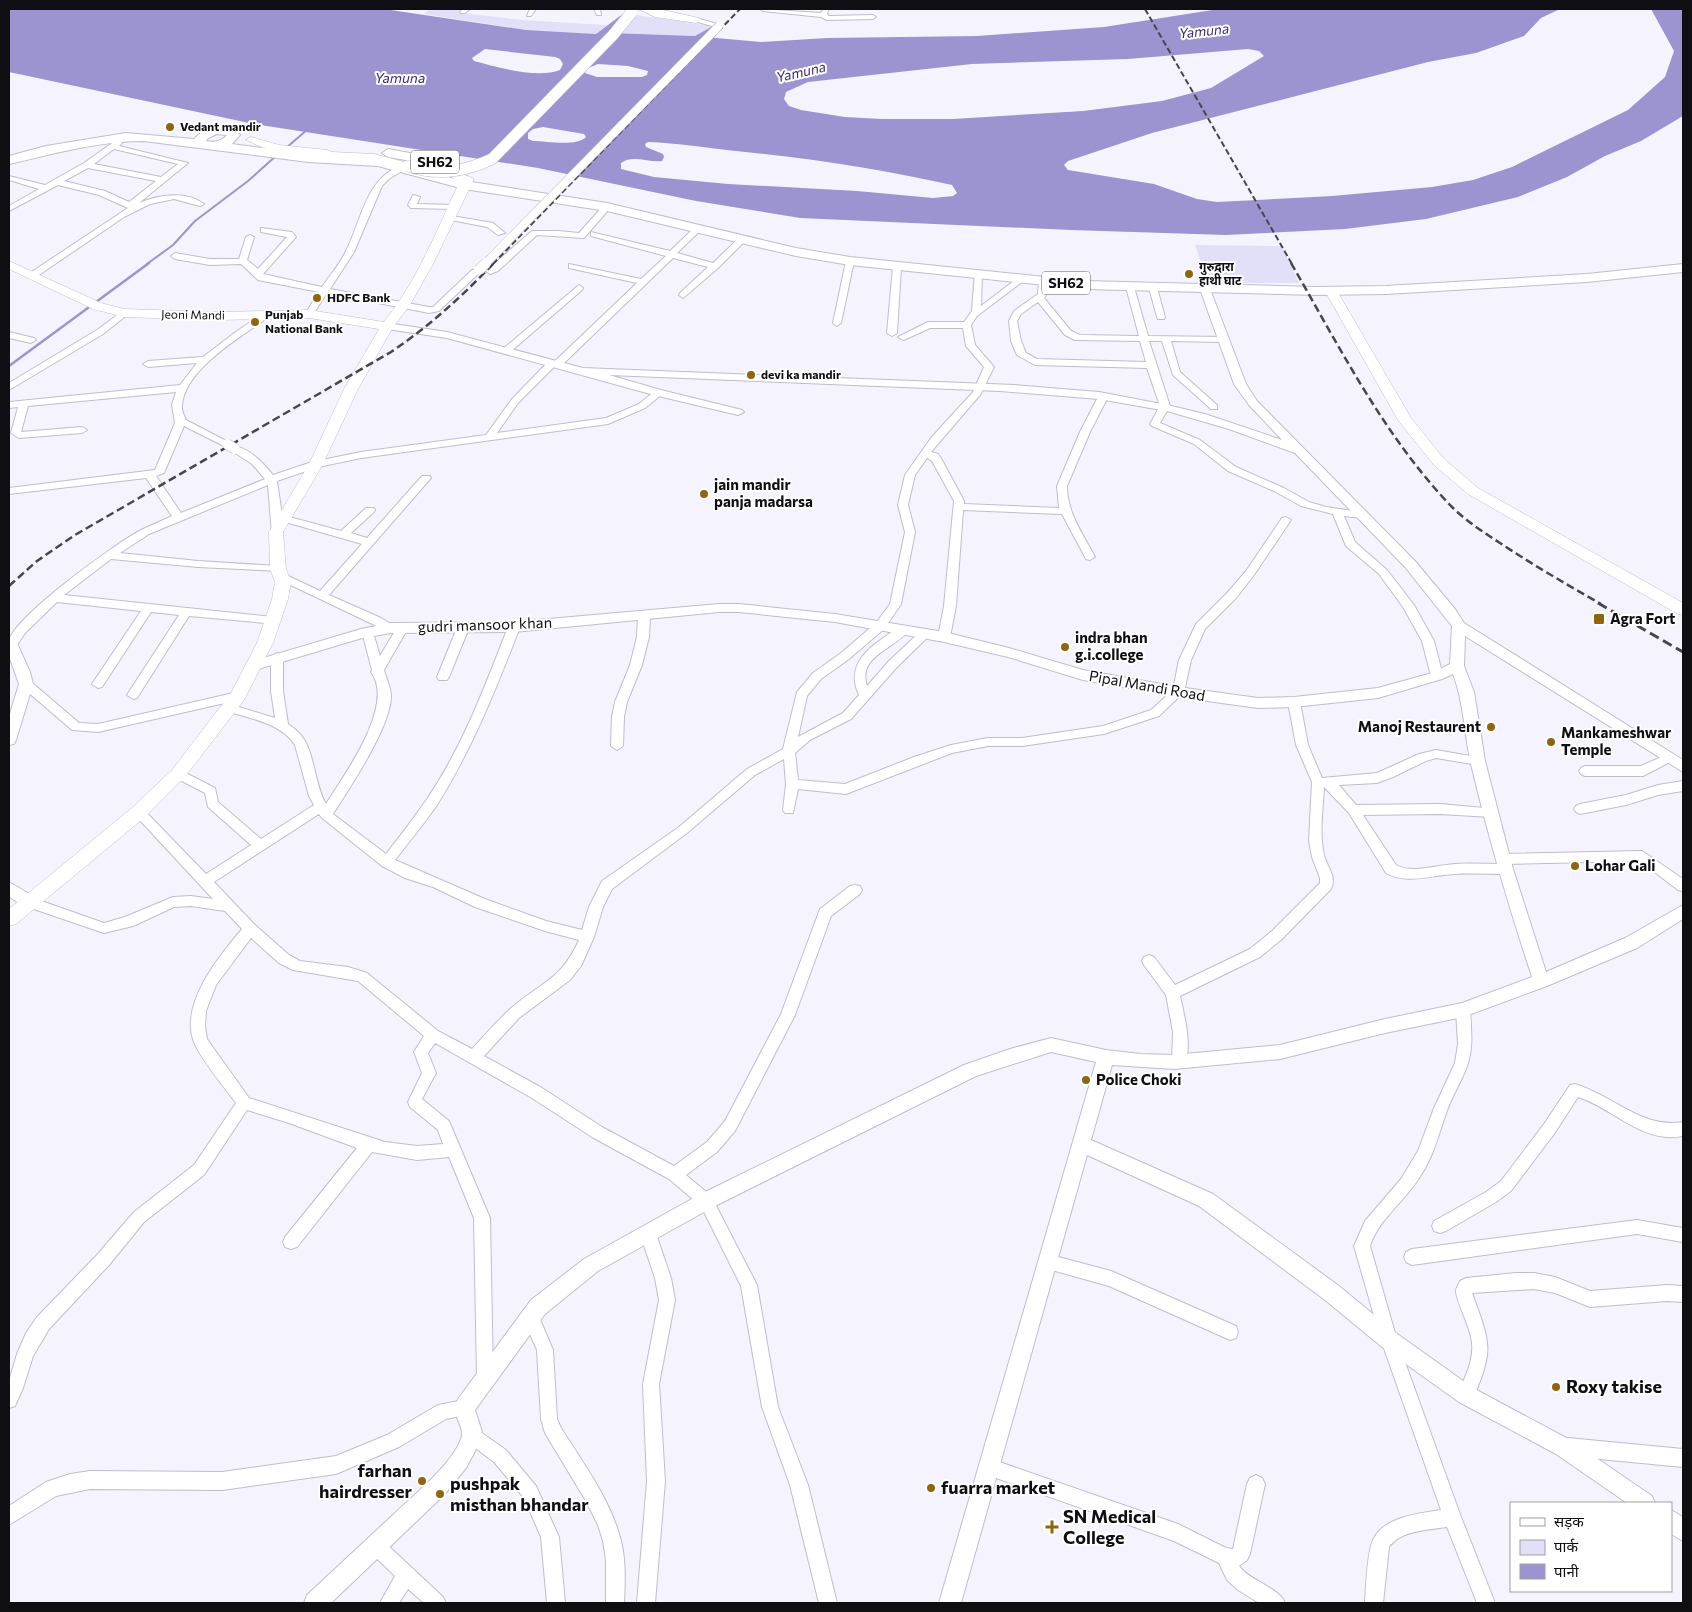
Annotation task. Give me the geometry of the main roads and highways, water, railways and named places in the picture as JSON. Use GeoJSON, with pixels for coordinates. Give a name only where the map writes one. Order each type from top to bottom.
{"type":"FeatureCollection","features":[{"type":"Feature","properties":{"kind":"main road"},"geometry":{"type":"LineString","coordinates":[[284,151],[381,157],[405,167],[426,172],[443,173],[478,166],[492,159],[613,35],[631,13],[642,9],[647,12],[666,15],[697,17]]}},
{"type":"Feature","properties":{"kind":"main road"},"geometry":{"type":"LineString","coordinates":[[651,9],[666,15]]}},
{"type":"Feature","properties":{"kind":"main road"},"geometry":{"type":"LineString","coordinates":[[9,155],[105,137],[142,134],[172,135],[223,130],[233,133],[234,138],[231,141],[216,146],[144,137],[126,137],[68,145],[9,160]]}},
{"type":"Feature","properties":{"kind":"main road"},"geometry":{"type":"LineString","coordinates":[[200,143],[200,138],[211,132]]}},
{"type":"Feature","properties":{"kind":"main road","name":"SH62"},"geometry":{"type":"LineString","coordinates":[[233,133],[284,151],[362,149],[419,158],[433,161],[466,182],[618,206],[774,242],[855,258],[1074,280],[1216,285],[1356,285],[1480,280],[1610,271],[1683,263]]}},
{"type":"Feature","properties":{"kind":"main road","name":"SH62"},"geometry":{"type":"LineString","coordinates":[[216,146],[284,151],[365,160],[405,167],[466,182],[607,208],[742,240],[850,261],[1043,281],[1153,288],[1331,291],[1588,278],[1683,268]]}},
{"type":"Feature","properties":{"kind":"main road"},"geometry":{"type":"LineString","coordinates":[[9,920],[139,812],[178,774],[234,702],[255,665],[273,621],[283,582],[279,573],[276,532],[316,464],[351,389],[387,326],[404,305],[440,240],[466,182]]}},
{"type":"Feature","properties":{"kind":"main road","name":"Jeoni Mandi"},"geometry":{"type":"LineString","coordinates":[[9,265],[92,303],[124,312],[164,315],[264,316],[309,314],[387,326]]}},
{"type":"Feature","properties":{"kind":"main road"},"geometry":{"type":"LineString","coordinates":[[1331,291],[1405,420],[1439,462],[1473,491],[1683,610]]}},
{"type":"Feature","properties":{"kind":"water","name":"Yamuna"},"geometry":{"type":"Polygon","coordinates":[[[9,9],[384,9],[526,30],[596,34],[624,13],[610,33],[695,36],[713,26],[716,27],[705,37],[761,42],[827,38],[977,36],[1104,27],[1219,9],[1560,9],[1541,18],[1524,36],[1476,53],[1428,62],[1152,133],[1068,161],[1064,165],[1068,170],[1154,184],[1197,199],[1217,202],[1332,196],[1432,187],[1473,180],[1512,167],[1628,110],[1665,77],[1674,51],[1651,9],[1683,9],[1683,116],[1641,141],[1605,156],[1567,177],[1518,197],[1426,219],[1345,229],[1226,235],[800,218],[696,201],[538,168],[254,124],[9,72],[9,9]],[[485,49],[472,58],[474,61],[529,73],[560,70],[563,64],[560,59],[555,57],[485,49]],[[1248,49],[1128,59],[972,64],[808,82],[786,92],[784,99],[789,106],[801,110],[845,117],[882,119],[953,119],[1083,111],[1162,101],[1211,88],[1264,56],[1259,51],[1248,49]],[[598,64],[586,69],[585,73],[597,77],[642,77],[647,75],[648,71],[628,66],[598,64]],[[543,127],[533,129],[528,133],[528,139],[533,141],[561,143],[576,142],[586,137],[584,134],[543,127]],[[648,142],[645,144],[646,147],[663,154],[662,161],[630,159],[621,163],[621,169],[654,177],[728,184],[857,191],[933,198],[953,196],[957,193],[952,185],[872,169],[818,161],[670,143],[648,142]]]}},
{"type":"Feature","properties":{"kind":"waterway"},"geometry":{"type":"LineString","coordinates":[[286,148],[308,129]]}},
{"type":"Feature","properties":{"kind":"waterway"},"geometry":{"type":"LineString","coordinates":[[147,264],[173,245],[195,221],[248,181],[277,155]]}},
{"type":"Feature","properties":{"kind":"waterway"},"geometry":{"type":"LineString","coordinates":[[9,366],[149,263]]}},
{"type":"Feature","properties":{"kind":"railway"},"geometry":{"type":"LineString","coordinates":[[493,264],[740,9]]}},
{"type":"Feature","properties":{"kind":"railway"},"geometry":{"type":"LineString","coordinates":[[1145,9],[1292,264]]}},
{"type":"Feature","properties":{"kind":"railway"},"geometry":{"type":"LineString","coordinates":[[1291,263],[1345,358],[1384,420],[1404,450],[1451,506],[1494,539],[1537,567],[1601,604]]}},
{"type":"Feature","properties":{"kind":"railway"},"geometry":{"type":"LineString","coordinates":[[9,586],[37,561],[75,535],[391,352],[445,310],[493,264]]}},
{"type":"Feature","properties":{"kind":"railway"},"geometry":{"type":"LineString","coordinates":[[1598,603],[1683,652]]}},
{"type":"Feature","properties":{"kind":"place","name":"Vedant mandir"},"geometry":{"type":"Point","coordinates":[170,127]}},
{"type":"Feature","properties":{"kind":"place","name":"गुरुद्वारा हाथी घाट"},"geometry":{"type":"Point","coordinates":[1189,274]}},
{"type":"Feature","properties":{"kind":"place","name":"HDFC Bank"},"geometry":{"type":"Point","coordinates":[317,298]}},
{"type":"Feature","properties":{"kind":"place","name":"Punjab National Bank"},"geometry":{"type":"Point","coordinates":[255,322]}},
{"type":"Feature","properties":{"kind":"place","name":"devi ka mandir"},"geometry":{"type":"Point","coordinates":[751,375]}},
{"type":"Feature","properties":{"kind":"place","name":"jain mandir panja madarsa"},"geometry":{"type":"Point","coordinates":[704,494]}},
{"type":"Feature","properties":{"kind":"place","name":"Agra Fort"},"geometry":{"type":"Point","coordinates":[1599,619]}},
{"type":"Feature","properties":{"kind":"place","name":"indra bhan g.i.college"},"geometry":{"type":"Point","coordinates":[1065,647]}},
{"type":"Feature","properties":{"kind":"place","name":"Manoj Restaurent"},"geometry":{"type":"Point","coordinates":[1491,727]}},
{"type":"Feature","properties":{"kind":"place","name":"Mankameshwar Temple"},"geometry":{"type":"Point","coordinates":[1551,742]}},
{"type":"Feature","properties":{"kind":"place","name":"Lohar Gali"},"geometry":{"type":"Point","coordinates":[1575,866]}},
{"type":"Feature","properties":{"kind":"place","name":"Police Choki"},"geometry":{"type":"Point","coordinates":[1086,1080]}},
{"type":"Feature","properties":{"kind":"place","name":"Roxy takise"},"geometry":{"type":"Point","coordinates":[1556,1387]}},
{"type":"Feature","properties":{"kind":"place","name":"farhan hairdresser"},"geometry":{"type":"Point","coordinates":[422,1481]}},
{"type":"Feature","properties":{"kind":"place","name":"fuarra market"},"geometry":{"type":"Point","coordinates":[931,1488]}},
{"type":"Feature","properties":{"kind":"place","name":"pushpak misthan bhandar"},"geometry":{"type":"Point","coordinates":[440,1494]}},
{"type":"Feature","properties":{"kind":"place","name":"SN Medical College"},"geometry":{"type":"Point","coordinates":[1052,1527]}}]}
